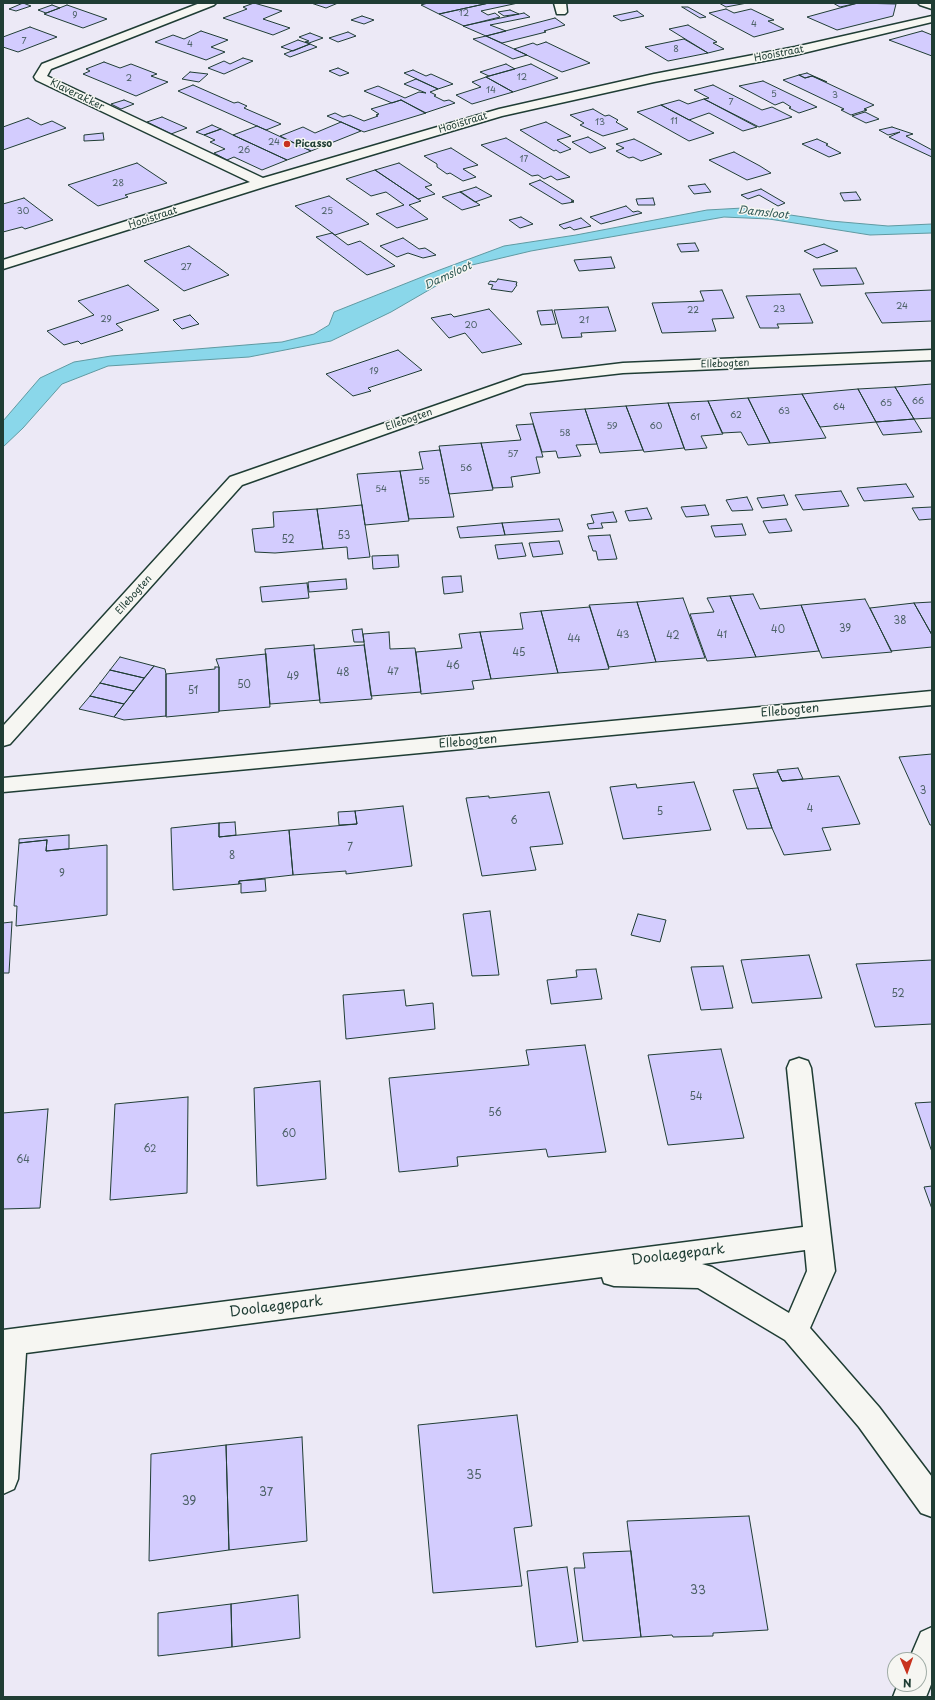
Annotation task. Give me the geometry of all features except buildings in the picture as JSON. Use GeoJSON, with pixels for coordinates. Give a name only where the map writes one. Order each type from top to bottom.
{"type":"FeatureCollection","features":[{"type":"Feature","properties":{"kind":"street","name":"Klaverakker"},"geometry":{"type":"LineString","coordinates":[[210,3],[46,67],[40,77],[262,183]]}},
{"type":"Feature","properties":{"kind":"street"},"geometry":{"type":"LineString","coordinates":[[924,3],[932,6]]}},
{"type":"Feature","properties":{"kind":"street","name":"Hooistraat"},"geometry":{"type":"LineString","coordinates":[[3,265],[262,183],[499,113],[654,78],[795,51],[932,19]]}},
{"type":"Feature","properties":{"kind":"street","name":"Ellebogten"},"geometry":{"type":"LineString","coordinates":[[3,739],[236,481],[523,380],[624,368],[932,355]]}},
{"type":"Feature","properties":{"kind":"street","name":"Ellebogten"},"geometry":{"type":"LineString","coordinates":[[3,785],[932,698]]}},
{"type":"Feature","properties":{"kind":"street"},"geometry":{"type":"LineString","coordinates":[[795,1331],[821,1271],[816,1237],[799,1068]]}},
{"type":"Feature","properties":{"kind":"street","name":"Doolaegepark"},"geometry":{"type":"LineString","coordinates":[[3,1479],[8,1342],[816,1237]]}},
{"type":"Feature","properties":{"kind":"street","name":"Doolaegepark"},"geometry":{"type":"LineString","coordinates":[[539,1273],[702,1276],[795,1331],[869,1417],[932,1502]]}},
{"type":"Feature","properties":{"kind":"street"},"geometry":{"type":"LineString","coordinates":[[927,1655],[932,1643]]}},
{"type":"Feature","properties":{"kind":"water","name":"Damsloot"},"geometry":{"type":"Polygon","coordinates":[[[743,208],[831,221],[888,226],[932,224],[932,233],[870,235],[769,219],[724,217],[531,251],[472,265],[391,312],[331,341],[249,357],[108,366],[62,384],[23,428],[3,447],[3,421],[40,378],[74,362],[111,356],[282,342],[314,334],[329,325],[334,312],[504,246],[576,235],[707,210],[743,208]]]}},
{"type":"Feature","properties":{"kind":"place","name":"Picasso"},"geometry":{"type":"Point","coordinates":[287,144]}}]}
